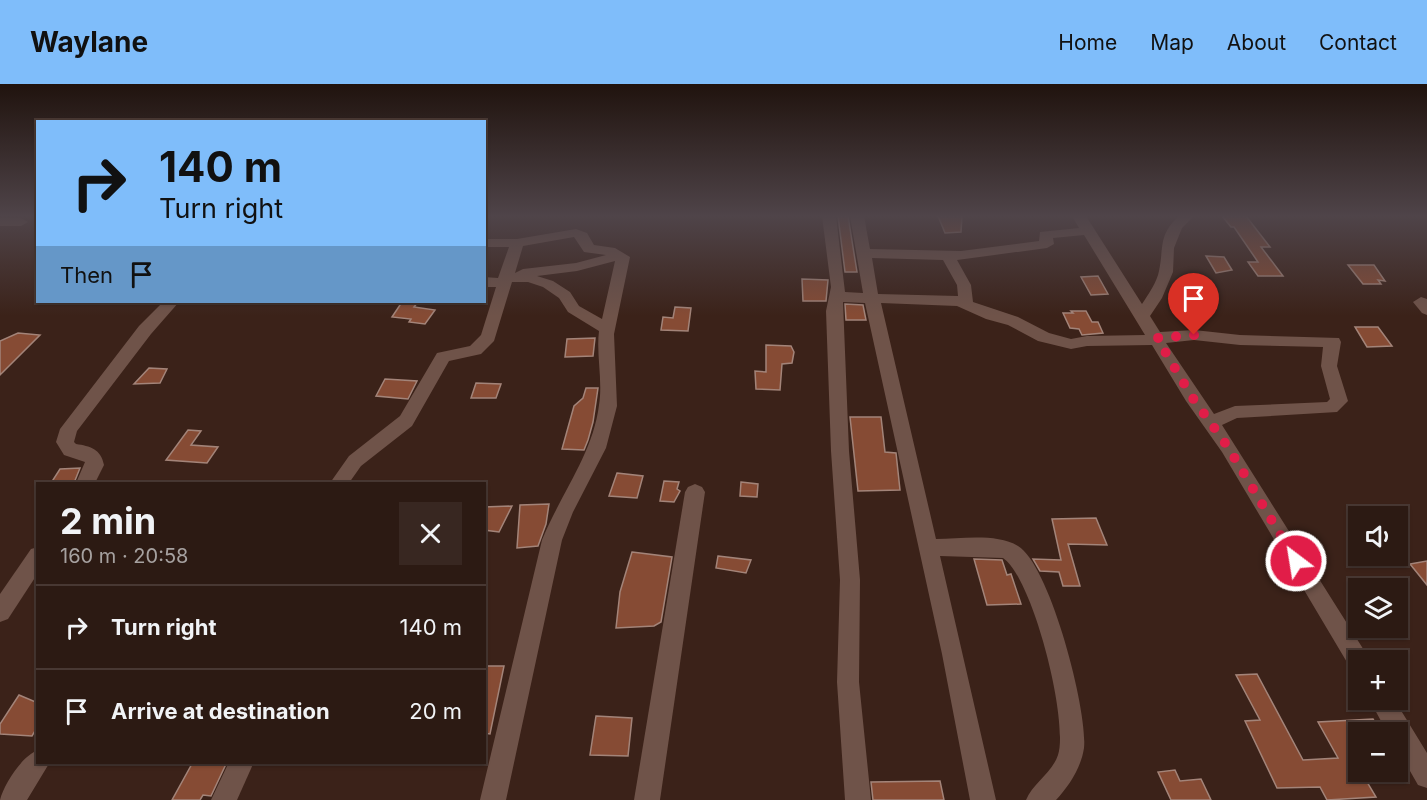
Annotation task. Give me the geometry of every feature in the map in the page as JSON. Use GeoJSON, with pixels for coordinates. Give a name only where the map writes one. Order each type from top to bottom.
{"type":"FeatureCollection","features":[{"type":"Feature","properties":{"kind":"street"},"geometry":{"type":"LineString","coordinates":[[340,482],[355,461],[406,421],[443,357],[464,354],[483,343],[488,337],[515,249]]}},
{"type":"Feature","properties":{"kind":"street"},"geometry":{"type":"LineString","coordinates":[[591,249],[622,255]]}},
{"type":"Feature","properties":{"kind":"street"},"geometry":{"type":"LineString","coordinates":[[833,249],[838,287],[834,311],[840,451],[850,580],[848,682],[858,800]]}},
{"type":"Feature","properties":{"kind":"street"},"geometry":{"type":"LineString","coordinates":[[863,249],[910,477],[957,669],[983,800]]}},
{"type":"Feature","properties":{"kind":"street"},"geometry":{"type":"LineString","coordinates":[[864,254],[887,251],[948,256],[1007,249]]}},
{"type":"Feature","properties":{"kind":"street"},"geometry":{"type":"LineString","coordinates":[[1100,249],[1192,397],[1228,447],[1352,650]]}},
{"type":"Feature","properties":{"kind":"street"},"geometry":{"type":"LineString","coordinates":[[1142,316],[1154,298],[1166,272],[1167,249]]}},
{"type":"Feature","properties":{"kind":"street"},"geometry":{"type":"LineString","coordinates":[[504,280],[577,267],[622,255]]}},
{"type":"Feature","properties":{"kind":"street"},"geometry":{"type":"LineString","coordinates":[[493,800],[552,540],[563,512],[597,448],[605,417],[609,389],[605,351],[607,329],[623,262],[622,255]]}},
{"type":"Feature","properties":{"kind":"street"},"geometry":{"type":"LineString","coordinates":[[948,256],[964,285],[966,303]]}},
{"type":"Feature","properties":{"kind":"street"},"geometry":{"type":"LineString","coordinates":[[486,282],[529,278],[548,284],[565,295],[573,309],[607,329]]}},
{"type":"Feature","properties":{"kind":"street"},"geometry":{"type":"LineString","coordinates":[[837,297],[951,300],[966,303],[992,315],[1013,321],[1044,337],[1071,344],[1087,341],[1157,339],[1194,335],[1240,340],[1333,342],[1327,361],[1328,372],[1336,388],[1339,401],[1330,408],[1235,412],[1210,423]]}},
{"type":"Feature","properties":{"kind":"street"},"geometry":{"type":"LineString","coordinates":[[1427,302],[1420,302],[1427,310]]}},
{"type":"Feature","properties":{"kind":"street"},"geometry":{"type":"LineString","coordinates":[[86,482],[95,465],[94,459],[88,453],[70,450],[65,442],[69,429],[77,415],[145,330],[170,303]]}},
{"type":"Feature","properties":{"kind":"street"},"geometry":{"type":"LineString","coordinates":[[647,800],[695,492]]}},
{"type":"Feature","properties":{"kind":"street"},"geometry":{"type":"LineString","coordinates":[[928,548],[1006,550],[1021,559],[1032,580],[1064,681],[1072,728],[1072,747],[1061,778],[1039,800]]}},
{"type":"Feature","properties":{"kind":"street"},"geometry":{"type":"LineString","coordinates":[[0,612],[36,558]]}},
{"type":"Feature","properties":{"kind":"street"},"geometry":{"type":"LineString","coordinates":[[1388,710],[1427,776]]}},
{"type":"Feature","properties":{"kind":"street"},"geometry":{"type":"LineString","coordinates":[[12,800],[37,764]]}},
{"type":"Feature","properties":{"kind":"street"},"geometry":{"type":"LineString","coordinates":[[224,800],[241,764]]}},
{"type":"Feature","properties":{"kind":"building"},"geometry":{"type":"Polygon","coordinates":[[[842,249],[853,249],[857,272],[845,272],[842,249]]]}},
{"type":"Feature","properties":{"kind":"building"},"geometry":{"type":"Polygon","coordinates":[[[1249,249],[1263,249],[1283,276],[1258,276],[1248,262],[1258,262],[1249,249]]]}},
{"type":"Feature","properties":{"kind":"building"},"geometry":{"type":"Polygon","coordinates":[[[1206,256],[1224,257],[1232,270],[1216,273],[1206,256]]]}},
{"type":"Feature","properties":{"kind":"building"},"geometry":{"type":"Polygon","coordinates":[[[1348,265],[1374,265],[1385,281],[1378,280],[1381,284],[1363,284],[1348,265]]]}},
{"type":"Feature","properties":{"kind":"building"},"geometry":{"type":"Polygon","coordinates":[[[1098,276],[1108,294],[1091,295],[1081,277],[1098,276]]]}},
{"type":"Feature","properties":{"kind":"building"},"geometry":{"type":"Polygon","coordinates":[[[802,279],[828,280],[826,301],[803,301],[802,279]]]}},
{"type":"Feature","properties":{"kind":"building"},"geometry":{"type":"Polygon","coordinates":[[[401,303],[417,303],[414,307],[435,310],[425,324],[409,322],[411,319],[392,317],[401,303]]]}},
{"type":"Feature","properties":{"kind":"building"},"geometry":{"type":"Polygon","coordinates":[[[845,304],[863,305],[866,320],[846,320],[845,304]]]}},
{"type":"Feature","properties":{"kind":"building"},"geometry":{"type":"Polygon","coordinates":[[[675,307],[691,308],[688,331],[661,330],[663,317],[673,318],[675,307]]]}},
{"type":"Feature","properties":{"kind":"building"},"geometry":{"type":"Polygon","coordinates":[[[1071,311],[1086,311],[1092,322],[1098,322],[1103,333],[1082,335],[1079,329],[1070,328],[1063,313],[1073,313],[1071,311]]]}},
{"type":"Feature","properties":{"kind":"building"},"geometry":{"type":"Polygon","coordinates":[[[1355,327],[1378,327],[1392,346],[1367,347],[1355,327]]]}},
{"type":"Feature","properties":{"kind":"building"},"geometry":{"type":"Polygon","coordinates":[[[18,333],[40,335],[0,375],[0,341],[18,333]]]}},
{"type":"Feature","properties":{"kind":"building"},"geometry":{"type":"Polygon","coordinates":[[[595,338],[593,356],[565,357],[567,339],[595,338]]]}},
{"type":"Feature","properties":{"kind":"building"},"geometry":{"type":"Polygon","coordinates":[[[766,345],[791,346],[794,352],[792,363],[782,364],[780,390],[756,389],[755,371],[766,372],[766,345]]]}},
{"type":"Feature","properties":{"kind":"building"},"geometry":{"type":"Polygon","coordinates":[[[149,368],[167,369],[160,383],[134,384],[149,368]]]}},
{"type":"Feature","properties":{"kind":"building"},"geometry":{"type":"Polygon","coordinates":[[[385,379],[417,381],[408,399],[376,396],[385,379]]]}},
{"type":"Feature","properties":{"kind":"building"},"geometry":{"type":"Polygon","coordinates":[[[476,383],[501,384],[496,398],[471,398],[476,383]]]}},
{"type":"Feature","properties":{"kind":"building"},"geometry":{"type":"Polygon","coordinates":[[[586,388],[598,388],[588,440],[584,450],[562,449],[574,406],[583,398],[586,388]]]}},
{"type":"Feature","properties":{"kind":"building"},"geometry":{"type":"Polygon","coordinates":[[[850,417],[881,417],[885,452],[896,453],[900,490],[858,491],[850,417]]]}},
{"type":"Feature","properties":{"kind":"building"},"geometry":{"type":"Polygon","coordinates":[[[188,430],[201,431],[191,445],[218,447],[207,463],[166,460],[188,430]]]}},
{"type":"Feature","properties":{"kind":"building"},"geometry":{"type":"Polygon","coordinates":[[[80,468],[74,482],[52,482],[60,469],[80,468]]]}},
{"type":"Feature","properties":{"kind":"building"},"geometry":{"type":"Polygon","coordinates":[[[617,473],[643,476],[637,498],[609,496],[617,473]]]}},
{"type":"Feature","properties":{"kind":"building"},"geometry":{"type":"Polygon","coordinates":[[[664,481],[679,482],[677,489],[680,491],[674,502],[660,501],[664,481]]]}},
{"type":"Feature","properties":{"kind":"building"},"geometry":{"type":"Polygon","coordinates":[[[741,482],[758,484],[757,497],[740,496],[741,482]]]}},
{"type":"Feature","properties":{"kind":"building"},"geometry":{"type":"Polygon","coordinates":[[[549,504],[546,524],[538,546],[517,548],[520,505],[549,504]]]}},
{"type":"Feature","properties":{"kind":"building"},"geometry":{"type":"Polygon","coordinates":[[[512,506],[499,532],[486,530],[486,507],[512,506]]]}},
{"type":"Feature","properties":{"kind":"building"},"geometry":{"type":"Polygon","coordinates":[[[1096,518],[1107,545],[1068,544],[1080,586],[1063,586],[1059,572],[1040,571],[1033,559],[1061,560],[1052,519],[1096,518]]]}},
{"type":"Feature","properties":{"kind":"building"},"geometry":{"type":"Polygon","coordinates":[[[632,552],[672,557],[661,622],[654,626],[616,628],[620,592],[632,552]]]}},
{"type":"Feature","properties":{"kind":"building"},"geometry":{"type":"Polygon","coordinates":[[[718,556],[751,560],[746,573],[716,568],[718,556]]]}},
{"type":"Feature","properties":{"kind":"building"},"geometry":{"type":"Polygon","coordinates":[[[974,559],[1002,560],[1007,575],[1011,574],[1021,604],[987,605],[974,559]]]}},
{"type":"Feature","properties":{"kind":"building"},"geometry":{"type":"Polygon","coordinates":[[[1427,561],[1427,585],[1410,564],[1427,561]]]}},
{"type":"Feature","properties":{"kind":"building"},"geometry":{"type":"Polygon","coordinates":[[[486,666],[504,666],[490,734],[486,733],[486,666]]]}},
{"type":"Feature","properties":{"kind":"building"},"geometry":{"type":"Polygon","coordinates":[[[1257,674],[1303,760],[1338,758],[1318,722],[1373,719],[1375,722],[1348,722],[1348,782],[1367,782],[1376,797],[1327,800],[1320,787],[1277,788],[1245,721],[1260,720],[1236,675],[1257,674]]]}},
{"type":"Feature","properties":{"kind":"building"},"geometry":{"type":"Polygon","coordinates":[[[19,695],[36,702],[36,729],[32,736],[0,734],[0,724],[19,695]]]}},
{"type":"Feature","properties":{"kind":"building"},"geometry":{"type":"Polygon","coordinates":[[[596,716],[632,718],[628,756],[590,755],[596,716]]]}},
{"type":"Feature","properties":{"kind":"building"},"geometry":{"type":"Polygon","coordinates":[[[192,764],[226,764],[211,796],[203,795],[200,800],[172,800],[192,764]]]}},
{"type":"Feature","properties":{"kind":"building"},"geometry":{"type":"Polygon","coordinates":[[[1175,770],[1180,781],[1201,779],[1211,800],[1171,800],[1158,772],[1175,770]]]}},
{"type":"Feature","properties":{"kind":"building"},"geometry":{"type":"Polygon","coordinates":[[[940,781],[944,800],[873,800],[871,782],[940,781]]]}},
{"type":"Feature","properties":{"kind":"route"},"geometry":{"type":"LineString","coordinates":[[1194,335],[1157,338],[1192,397],[1228,447],[1296,561]]}}]}
